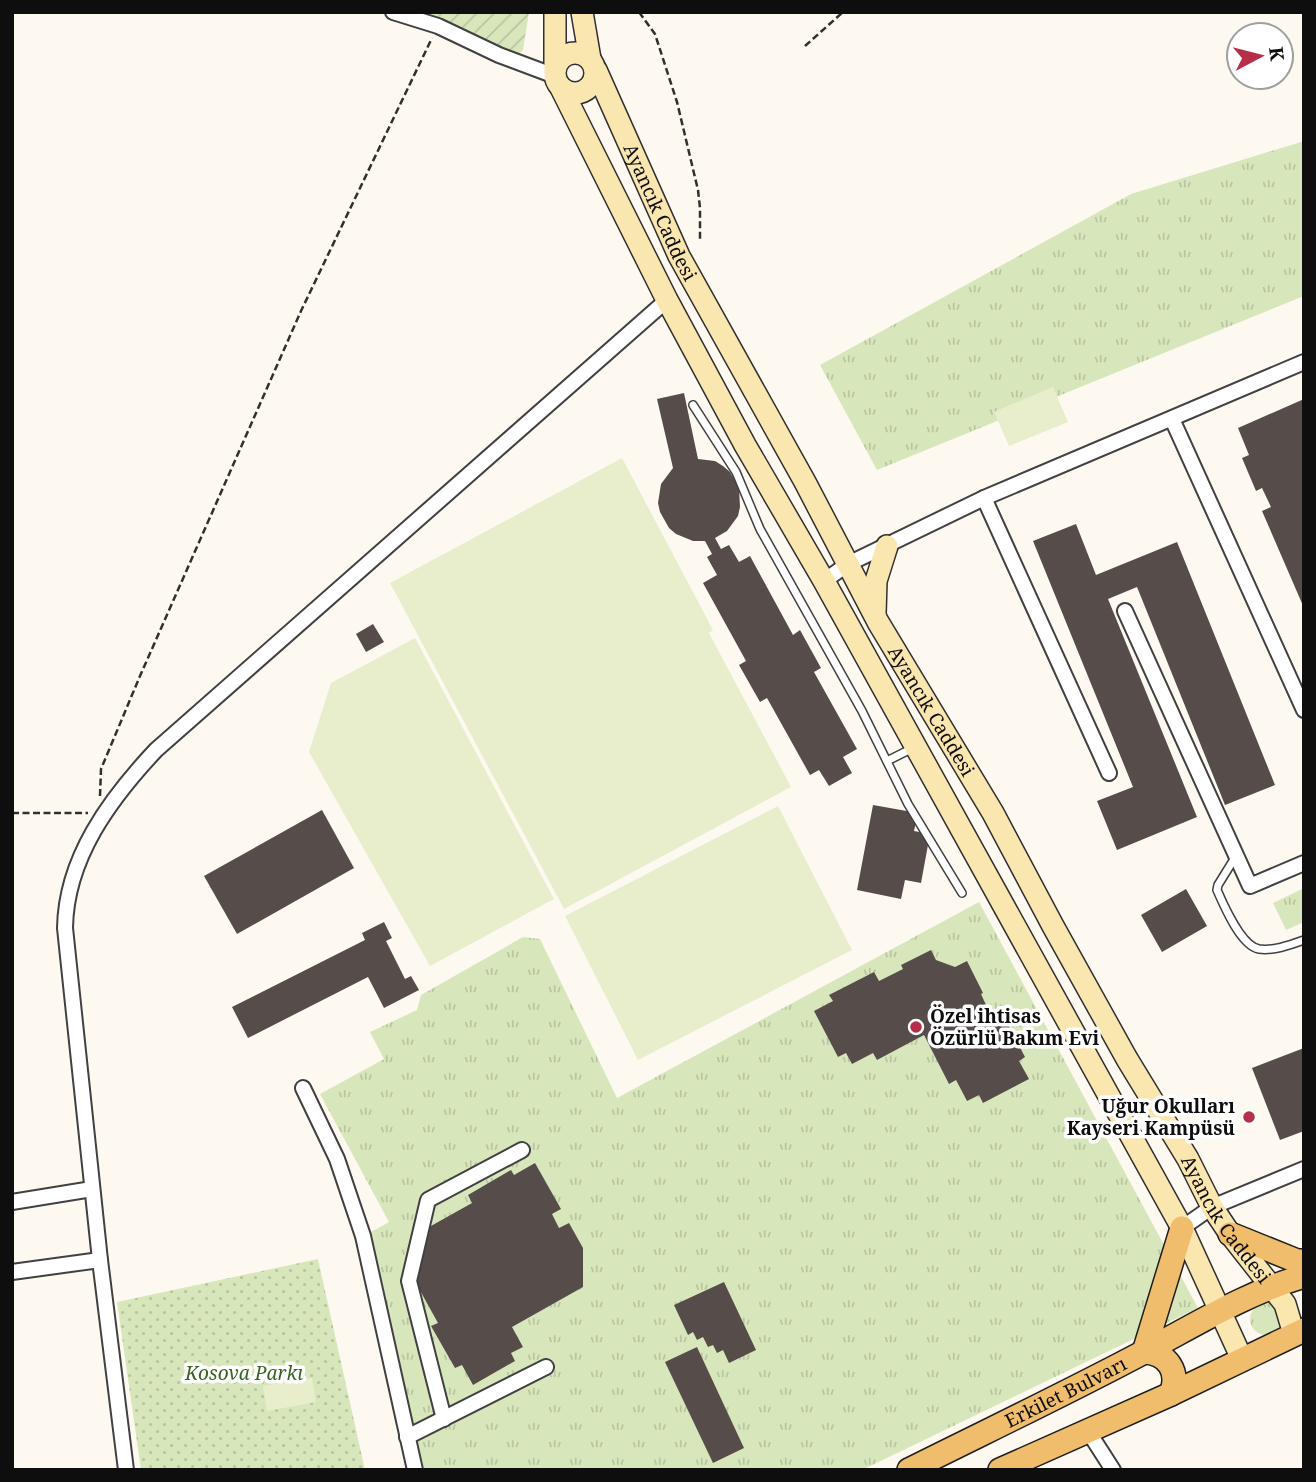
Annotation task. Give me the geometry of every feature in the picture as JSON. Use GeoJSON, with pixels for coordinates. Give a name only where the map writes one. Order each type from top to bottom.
{"type":"FeatureCollection","features":[{"type":"Feature","properties":{"kind":"main road"},"geometry":{"type":"LineString","coordinates":[[1171,1394],[1175,1379],[1170,1365],[1159,1355],[1144,1352],[1182,1228]]}},
{"type":"Feature","properties":{"kind":"main road"},"geometry":{"type":"LineString","coordinates":[[1230,1234],[1304,1261]]}},
{"type":"Feature","properties":{"kind":"main road"},"geometry":{"type":"LineString","coordinates":[[1270,1286],[1304,1276]]}},
{"type":"Feature","properties":{"kind":"main road","name":"Erkilet Bulvarı"},"geometry":{"type":"LineString","coordinates":[[908,1470],[1270,1286]]}},
{"type":"Feature","properties":{"kind":"main road"},"geometry":{"type":"LineString","coordinates":[[1000,1470],[1171,1394],[1299,1332]]}},
{"type":"Feature","properties":{"kind":"street"},"geometry":{"type":"LineString","coordinates":[[393,12],[438,26],[499,55],[557,78],[572,94],[584,92],[593,83],[593,65],[585,55],[572,53],[561,59],[557,78]]}},
{"type":"Feature","properties":{"kind":"street","name":"Ayancık Caddesi"},"geometry":{"type":"LineString","coordinates":[[555,12],[557,78],[667,300],[745,445],[824,581],[1182,1228],[1242,1359]]}},
{"type":"Feature","properties":{"kind":"street","name":"Ayancık Caddesi"},"geometry":{"type":"LineString","coordinates":[[582,12],[593,65],[679,256],[875,616],[993,813],[1053,926],[1127,1059],[1188,1159],[1212,1207],[1285,1304],[1299,1332]]}},
{"type":"Feature","properties":{"kind":"street"},"geometry":{"type":"LineString","coordinates":[[126,1470],[92,1189],[65,928],[65,911],[77,865],[105,813],[156,750],[667,300]]}},
{"type":"Feature","properties":{"kind":"street"},"geometry":{"type":"LineString","coordinates":[[824,581],[848,564],[984,498],[1304,362]]}},
{"type":"Feature","properties":{"kind":"street"},"geometry":{"type":"LineString","coordinates":[[1172,418],[1304,710]]}},
{"type":"Feature","properties":{"kind":"street"},"geometry":{"type":"LineString","coordinates":[[984,498],[1109,773]]}},
{"type":"Feature","properties":{"kind":"street"},"geometry":{"type":"LineString","coordinates":[[875,616],[876,581],[887,546]]}},
{"type":"Feature","properties":{"kind":"street"},"geometry":{"type":"LineString","coordinates":[[1125,611],[1250,886],[1304,863]]}},
{"type":"Feature","properties":{"kind":"street"},"geometry":{"type":"LineString","coordinates":[[303,1088],[337,1159],[363,1236],[415,1470]]}},
{"type":"Feature","properties":{"kind":"street"},"geometry":{"type":"LineString","coordinates":[[444,1419],[409,1281],[428,1200],[522,1150]]}},
{"type":"Feature","properties":{"kind":"street"},"geometry":{"type":"LineString","coordinates":[[1182,1228],[1212,1207],[1304,1169]]}},
{"type":"Feature","properties":{"kind":"street"},"geometry":{"type":"LineString","coordinates":[[12,1202],[92,1189]]}},
{"type":"Feature","properties":{"kind":"street"},"geometry":{"type":"LineString","coordinates":[[12,1272],[100,1260]]}},
{"type":"Feature","properties":{"kind":"street"},"geometry":{"type":"LineString","coordinates":[[407,1437],[547,1367]]}},
{"type":"Feature","properties":{"kind":"street"},"geometry":{"type":"LineString","coordinates":[[1088,1431],[1113,1470]]}},
{"type":"Feature","properties":{"kind":"lane"},"geometry":{"type":"LineString","coordinates":[[693,405],[736,472],[761,529],[855,699],[908,804],[962,893]]}},
{"type":"Feature","properties":{"kind":"lane"},"geometry":{"type":"LineString","coordinates":[[887,761],[915,746]]}},
{"type":"Feature","properties":{"kind":"lane"},"geometry":{"type":"LineString","coordinates":[[1236,856],[1217,890],[1241,935],[1256,948],[1270,949],[1304,940]]}},
{"type":"Feature","properties":{"kind":"path"},"geometry":{"type":"LineString","coordinates":[[639,12],[655,34],[677,102],[698,190],[700,239]]}},
{"type":"Feature","properties":{"kind":"path"},"geometry":{"type":"LineString","coordinates":[[805,46],[844,12]]}},
{"type":"Feature","properties":{"kind":"path"},"geometry":{"type":"LineString","coordinates":[[12,813],[105,813],[99,778],[109,748],[301,311],[438,26]]}},
{"type":"Feature","properties":{"kind":"green space"},"geometry":{"type":"Polygon","coordinates":[[[387,12],[529,12],[523,50],[515,57],[387,12]]]}},
{"type":"Feature","properties":{"kind":"green space"},"geometry":{"type":"Polygon","coordinates":[[[1304,141],[1304,296],[877,470],[820,365],[1131,194],[1304,141]]]}},
{"type":"Feature","properties":{"kind":"green space"},"geometry":{"type":"Polygon","coordinates":[[[1053,387],[1068,422],[1009,446],[994,412],[1053,387]]]}},
{"type":"Feature","properties":{"kind":"green space"},"geometry":{"type":"Polygon","coordinates":[[[622,458],[713,630],[709,633],[791,787],[564,909],[390,583],[622,458]]]}},
{"type":"Feature","properties":{"kind":"green space"},"geometry":{"type":"Polygon","coordinates":[[[415,638],[554,899],[430,966],[309,752],[331,683],[415,638]]]}},
{"type":"Feature","properties":{"kind":"green space"},"geometry":{"type":"Polygon","coordinates":[[[778,806],[852,950],[638,1060],[565,916],[778,806]]]}},
{"type":"Feature","properties":{"kind":"green space"},"geometry":{"type":"Polygon","coordinates":[[[1304,888],[1304,922],[1286,930],[1273,903],[1304,888]]]}},
{"type":"Feature","properties":{"kind":"green space"},"geometry":{"type":"Polygon","coordinates":[[[979,902],[1198,1308],[862,1470],[422,1470],[371,1232],[389,1222],[320,1094],[384,1059],[370,1032],[417,1010],[421,995],[523,937],[540,939],[617,1098],[979,902]]]}},
{"type":"Feature","properties":{"kind":"green space","name":"Kosova Parkı"},"geometry":{"type":"Polygon","coordinates":[[[318,1259],[365,1470],[141,1470],[117,1302],[318,1259]]]}},
{"type":"Feature","properties":{"kind":"green space"},"geometry":{"type":"Polygon","coordinates":[[[1266,1303],[1277,1308],[1282,1319],[1277,1330],[1266,1335],[1255,1330],[1250,1319],[1255,1308],[1266,1303]]]}},
{"type":"Feature","properties":{"kind":"green space"},"geometry":{"type":"Polygon","coordinates":[[[312,1378],[316,1402],[267,1411],[263,1386],[312,1378]]]}},
{"type":"Feature","properties":{"kind":"building"},"geometry":{"type":"Polygon","coordinates":[[[684,393],[698,459],[715,461],[723,466],[730,472],[739,488],[738,516],[727,531],[715,538],[721,549],[729,545],[739,562],[750,556],[793,635],[800,630],[821,668],[814,672],[857,749],[843,757],[852,773],[829,786],[819,770],[810,775],[767,698],[760,702],[739,665],[746,661],[703,583],[717,575],[707,557],[712,554],[705,541],[693,541],[676,534],[669,528],[660,512],[658,503],[661,484],[673,468],[657,399],[684,393]]]}},
{"type":"Feature","properties":{"kind":"building"},"geometry":{"type":"Polygon","coordinates":[[[1304,399],[1304,608],[1262,511],[1271,507],[1262,488],[1256,491],[1242,458],[1249,455],[1238,428],[1304,399]]]}},
{"type":"Feature","properties":{"kind":"building"},"geometry":{"type":"Polygon","coordinates":[[[1076,524],[1096,575],[1177,542],[1275,785],[1225,805],[1137,587],[1108,599],[1197,817],[1117,850],[1097,801],[1133,787],[1033,541],[1076,524]]]}},
{"type":"Feature","properties":{"kind":"building"},"geometry":{"type":"Polygon","coordinates":[[[373,624],[384,642],[366,652],[356,634],[373,624]]]}},
{"type":"Feature","properties":{"kind":"building"},"geometry":{"type":"Polygon","coordinates":[[[873,805],[918,813],[914,831],[930,834],[921,883],[905,880],[901,899],[857,890],[873,805]]]}},
{"type":"Feature","properties":{"kind":"building"},"geometry":{"type":"Polygon","coordinates":[[[322,810],[354,868],[237,934],[204,876],[322,810]]]}},
{"type":"Feature","properties":{"kind":"building"},"geometry":{"type":"Polygon","coordinates":[[[1186,889],[1207,926],[1162,952],[1141,915],[1186,889]]]}},
{"type":"Feature","properties":{"kind":"building"},"geometry":{"type":"Polygon","coordinates":[[[384,922],[392,938],[386,941],[405,979],[411,976],[419,990],[384,1008],[368,977],[248,1038],[232,1007],[365,940],[362,933],[384,922]]]}},
{"type":"Feature","properties":{"kind":"building","name":"Özel ihtisas Özürlü Bakım Evi"},"geometry":{"type":"Polygon","coordinates":[[[931,950],[936,960],[955,967],[967,961],[992,1018],[1002,1013],[1025,1057],[1019,1061],[1029,1079],[983,1103],[979,1095],[967,1101],[956,1080],[949,1084],[924,1035],[877,1060],[873,1053],[852,1064],[846,1053],[838,1057],[814,1011],[833,1001],[829,995],[874,972],[879,981],[903,969],[901,965],[931,950]]]}},
{"type":"Feature","properties":{"kind":"building"},"geometry":{"type":"Polygon","coordinates":[[[1304,1048],[1304,1131],[1280,1140],[1252,1068],[1304,1048]]]}},
{"type":"Feature","properties":{"kind":"building"},"geometry":{"type":"Polygon","coordinates":[[[535,1163],[561,1209],[552,1214],[559,1228],[569,1223],[583,1248],[583,1287],[512,1327],[523,1347],[511,1353],[515,1361],[473,1385],[462,1365],[455,1368],[431,1326],[438,1323],[412,1276],[422,1231],[472,1203],[468,1195],[511,1170],[514,1175],[535,1163]]]}},
{"type":"Feature","properties":{"kind":"building"},"geometry":{"type":"Polygon","coordinates":[[[724,1282],[756,1350],[729,1363],[723,1350],[717,1353],[713,1345],[708,1347],[703,1337],[697,1340],[693,1332],[688,1335],[674,1305],[724,1282]]]}},
{"type":"Feature","properties":{"kind":"building"},"geometry":{"type":"Polygon","coordinates":[[[697,1347],[744,1448],[713,1463],[665,1362],[697,1347]]]}},
{"type":"Feature","properties":{"kind":"place","name":"Özel ihtisas Özürlü Bakım Evi"},"geometry":{"type":"Point","coordinates":[916,1027]}},
{"type":"Feature","properties":{"kind":"place","name":"Uğur Okulları Kayseri Kampüsü"},"geometry":{"type":"Point","coordinates":[1249,1117]}}]}
